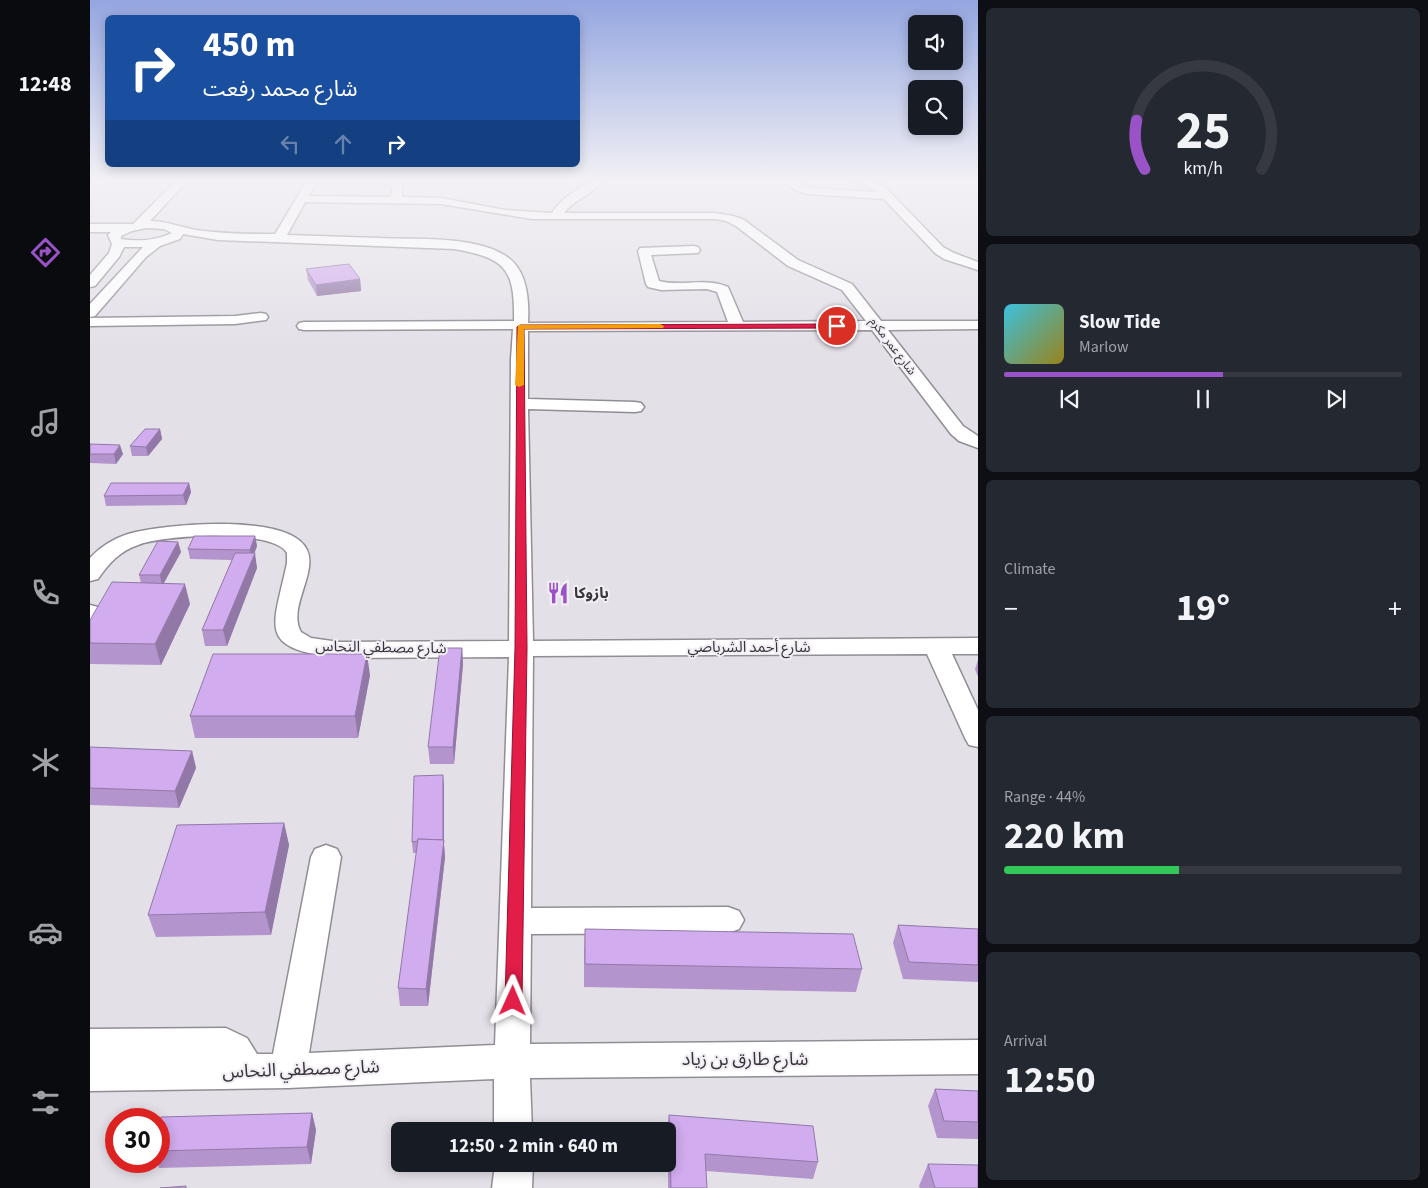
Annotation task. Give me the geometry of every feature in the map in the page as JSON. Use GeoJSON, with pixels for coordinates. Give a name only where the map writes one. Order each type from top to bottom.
{"type":"FeatureCollection","features":[{"type":"Feature","properties":{"kind":"street"},"geometry":{"type":"LineString","coordinates":[[99,236],[136,245],[237,237]]}},
{"type":"Feature","properties":{"kind":"street"},"geometry":{"type":"LineString","coordinates":[[90,283],[115,254],[116,236]]}},
{"type":"Feature","properties":{"kind":"street"},"geometry":{"type":"LineString","coordinates":[[90,313],[142,254],[159,242],[175,236]]}},
{"type":"Feature","properties":{"kind":"street"},"geometry":{"type":"LineString","coordinates":[[230,236],[419,242],[454,245],[482,250],[503,260],[514,270],[519,284],[521,648],[512,1061],[513,1122]]}},
{"type":"Feature","properties":{"kind":"street","name":"شارع عمر مكرم"},"geometry":{"type":"LineString","coordinates":[[758,236],[793,263],[847,287],[957,430],[965,438],[978,443]]}},
{"type":"Feature","properties":{"kind":"street"},"geometry":{"type":"LineString","coordinates":[[926,236],[939,250],[949,256],[978,266]]}},
{"type":"Feature","properties":{"kind":"street"},"geometry":{"type":"LineString","coordinates":[[694,250],[644,251],[653,284],[720,288],[723,290],[738,326]]}},
{"type":"Feature","properties":{"kind":"street"},"geometry":{"type":"LineString","coordinates":[[90,322],[235,320],[261,317]]}},
{"type":"Feature","properties":{"kind":"street"},"geometry":{"type":"LineString","coordinates":[[304,326],[978,326]]}},
{"type":"Feature","properties":{"kind":"street"},"geometry":{"type":"LineString","coordinates":[[520,404],[635,407]]}},
{"type":"Feature","properties":{"kind":"street","name":"شارع مصطفي النحاس"},"geometry":{"type":"LineString","coordinates":[[90,574],[101,557],[137,537],[159,533],[198,531],[266,533],[288,540],[298,552],[300,558],[285,616],[287,629],[292,638],[303,645],[339,650],[521,648]]}},
{"type":"Feature","properties":{"kind":"street"},"geometry":{"type":"LineString","coordinates":[[90,612],[93,622],[90,628]]}},
{"type":"Feature","properties":{"kind":"street"},"geometry":{"type":"LineString","coordinates":[[936,646],[978,738]]}},
{"type":"Feature","properties":{"kind":"street","name":"شارع أحمد الشرباصي"},"geometry":{"type":"LineString","coordinates":[[521,648],[978,646]]}},
{"type":"Feature","properties":{"kind":"street"},"geometry":{"type":"LineString","coordinates":[[288,1071],[326,858]]}},
{"type":"Feature","properties":{"kind":"street"},"geometry":{"type":"LineString","coordinates":[[515,921],[728,920]]}},
{"type":"Feature","properties":{"kind":"street"},"geometry":{"type":"LineString","coordinates":[[90,1045],[226,1044],[236,1049],[241,1055],[244,1072]]}},
{"type":"Feature","properties":{"kind":"street","name":"شارع طارق بن زياد"},"geometry":{"type":"LineString","coordinates":[[512,1061],[978,1057]]}},
{"type":"Feature","properties":{"kind":"street","name":"شارع مصطفي النحاس"},"geometry":{"type":"LineString","coordinates":[[90,1074],[288,1071],[512,1061]]}},
{"type":"Feature","properties":{"kind":"building"},"geometry":{"type":"Polygon","coordinates":[[[349,264],[360,279],[316,285],[306,269],[349,264]]]}},
{"type":"Feature","properties":{"kind":"building"},"geometry":{"type":"Polygon","coordinates":[[[145,429],[160,429],[146,447],[130,446],[145,429]]]}},
{"type":"Feature","properties":{"kind":"building"},"geometry":{"type":"Polygon","coordinates":[[[90,444],[120,445],[114,454],[90,454],[90,444]]]}},
{"type":"Feature","properties":{"kind":"building"},"geometry":{"type":"Polygon","coordinates":[[[111,483],[189,483],[183,495],[104,496],[111,483]]]}},
{"type":"Feature","properties":{"kind":"building"},"geometry":{"type":"Polygon","coordinates":[[[194,536],[255,536],[250,550],[188,549],[194,536]]]}},
{"type":"Feature","properties":{"kind":"building"},"geometry":{"type":"Polygon","coordinates":[[[158,541],[178,542],[160,575],[139,575],[158,541]]]}},
{"type":"Feature","properties":{"kind":"building"},"geometry":{"type":"Polygon","coordinates":[[[235,553],[255,553],[223,630],[202,630],[235,553]]]}},
{"type":"Feature","properties":{"kind":"building"},"geometry":{"type":"Polygon","coordinates":[[[112,582],[185,584],[155,644],[90,643],[90,620],[112,582]]]}},
{"type":"Feature","properties":{"kind":"building"},"geometry":{"type":"Polygon","coordinates":[[[440,648],[462,648],[453,747],[428,747],[440,648]]]}},
{"type":"Feature","properties":{"kind":"building"},"geometry":{"type":"Polygon","coordinates":[[[213,654],[367,654],[355,716],[190,716],[213,654]]]}},
{"type":"Feature","properties":{"kind":"building"},"geometry":{"type":"Polygon","coordinates":[[[90,747],[192,751],[175,791],[90,788],[90,747]]]}},
{"type":"Feature","properties":{"kind":"building"},"geometry":{"type":"Polygon","coordinates":[[[443,775],[443,840],[418,839],[418,841],[412,842],[414,776],[443,775]]]}},
{"type":"Feature","properties":{"kind":"building"},"geometry":{"type":"Polygon","coordinates":[[[284,823],[265,912],[148,915],[177,825],[284,823]]]}},
{"type":"Feature","properties":{"kind":"building"},"geometry":{"type":"Polygon","coordinates":[[[418,839],[444,840],[426,989],[398,988],[418,839]]]}},
{"type":"Feature","properties":{"kind":"building"},"geometry":{"type":"Polygon","coordinates":[[[898,925],[978,929],[978,965],[909,962],[898,925]]]}},
{"type":"Feature","properties":{"kind":"building"},"geometry":{"type":"Polygon","coordinates":[[[585,929],[853,934],[862,969],[585,964],[585,929]]]}},
{"type":"Feature","properties":{"kind":"building"},"geometry":{"type":"Polygon","coordinates":[[[935,1089],[978,1091],[978,1122],[944,1121],[935,1089]]]}},
{"type":"Feature","properties":{"kind":"building"},"geometry":{"type":"Polygon","coordinates":[[[312,1113],[307,1147],[170,1151],[170,1117],[312,1113]]]}},
{"type":"Feature","properties":{"kind":"building"},"geometry":{"type":"Polygon","coordinates":[[[669,1115],[813,1126],[818,1162],[705,1154],[707,1188],[671,1188],[671,1172],[676,1172],[676,1122],[669,1122],[669,1115]]]}},
{"type":"Feature","properties":{"kind":"building"},"geometry":{"type":"Polygon","coordinates":[[[928,1164],[978,1165],[978,1188],[935,1188],[928,1164]]]}},
{"type":"Feature","properties":{"kind":"building"},"geometry":{"type":"Polygon","coordinates":[[[186,1186],[186,1188],[160,1188],[186,1186]]]}},
{"type":"Feature","properties":{"kind":"slow traffic"},"geometry":{"type":"LineString","coordinates":[[519,385],[520,327],[660,326]]}},
{"type":"Feature","properties":{"kind":"place","name":"بازوكا"},"geometry":{"type":"Point","coordinates":[558,593]}},
{"type":"Feature","properties":{"kind":"route"},"geometry":{"type":"LineString","coordinates":[[513,1001],[521,648],[520,327],[837,326]]}}]}
